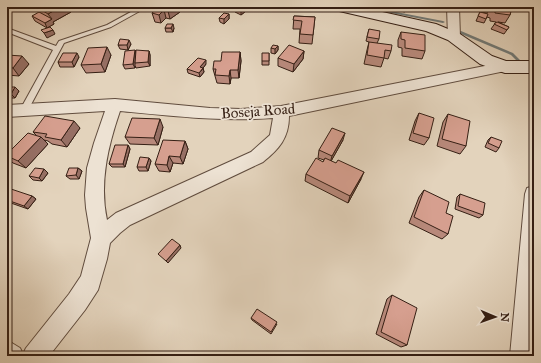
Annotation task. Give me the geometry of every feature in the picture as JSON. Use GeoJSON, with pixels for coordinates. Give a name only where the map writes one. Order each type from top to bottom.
{"type":"FeatureCollection","features":[{"type":"Feature","properties":{"kind":"main road"},"geometry":{"type":"LineString","coordinates":[[340,7],[416,23],[444,31],[486,60],[505,67],[534,68]]}},
{"type":"Feature","properties":{"kind":"street"},"geometry":{"type":"LineString","coordinates":[[453,7],[455,14],[453,29],[454,37]]}},
{"type":"Feature","properties":{"kind":"street","name":"Boseja Road"},"geometry":{"type":"LineString","coordinates":[[7,111],[115,105],[210,114],[241,115],[281,112],[505,67]]}},
{"type":"Feature","properties":{"kind":"street"},"geometry":{"type":"LineString","coordinates":[[34,356],[77,302],[90,282],[97,259],[101,238],[94,208],[98,156],[102,138],[115,105]]}},
{"type":"Feature","properties":{"kind":"street"},"geometry":{"type":"LineString","coordinates":[[101,238],[123,219],[257,157],[274,145],[282,131],[281,112]]}},
{"type":"Feature","properties":{"kind":"street"},"geometry":{"type":"LineString","coordinates":[[522,356],[534,194]]}},
{"type":"Feature","properties":{"kind":"street"},"geometry":{"type":"LineString","coordinates":[[7,352],[12,356]]}},
{"type":"Feature","properties":{"kind":"lane"},"geometry":{"type":"LineString","coordinates":[[24,110],[61,42],[109,26],[144,7]]}},
{"type":"Feature","properties":{"kind":"lane"},"geometry":{"type":"LineString","coordinates":[[7,30],[58,49]]}},
{"type":"Feature","properties":{"kind":"building"},"geometry":{"type":"Polygon","coordinates":[[[37,7],[60,7],[48,14],[37,7]]]}},
{"type":"Feature","properties":{"kind":"building"},"geometry":{"type":"Polygon","coordinates":[[[159,7],[174,7],[168,11],[164,10],[159,15],[152,13],[159,7]]]}},
{"type":"Feature","properties":{"kind":"building"},"geometry":{"type":"Polygon","coordinates":[[[246,7],[241,11],[234,8],[246,7]]]}},
{"type":"Feature","properties":{"kind":"building"},"geometry":{"type":"Polygon","coordinates":[[[491,7],[512,7],[510,15],[495,13],[495,10],[490,9],[491,7]]]}},
{"type":"Feature","properties":{"kind":"building"},"geometry":{"type":"Polygon","coordinates":[[[39,12],[52,19],[45,23],[32,16],[39,12]]]}},
{"type":"Feature","properties":{"kind":"building"},"geometry":{"type":"Polygon","coordinates":[[[480,12],[488,14],[486,19],[478,16],[480,12]]]}},
{"type":"Feature","properties":{"kind":"building"},"geometry":{"type":"Polygon","coordinates":[[[224,13],[229,14],[224,19],[219,18],[224,13]]]}},
{"type":"Feature","properties":{"kind":"building"},"geometry":{"type":"Polygon","coordinates":[[[294,16],[315,17],[313,35],[300,34],[302,21],[293,20],[294,16]]]}},
{"type":"Feature","properties":{"kind":"building"},"geometry":{"type":"Polygon","coordinates":[[[497,22],[509,27],[507,30],[494,24],[497,22]]]}},
{"type":"Feature","properties":{"kind":"building"},"geometry":{"type":"Polygon","coordinates":[[[167,24],[173,24],[171,28],[165,28],[167,24]]]}},
{"type":"Feature","properties":{"kind":"building"},"geometry":{"type":"Polygon","coordinates":[[[50,27],[53,30],[44,33],[41,30],[50,27]]]}},
{"type":"Feature","properties":{"kind":"building"},"geometry":{"type":"Polygon","coordinates":[[[369,29],[380,31],[379,39],[367,37],[369,29]]]}},
{"type":"Feature","properties":{"kind":"building"},"geometry":{"type":"Polygon","coordinates":[[[401,32],[425,35],[425,51],[405,48],[405,40],[401,39],[401,32]]]}},
{"type":"Feature","properties":{"kind":"building"},"geometry":{"type":"Polygon","coordinates":[[[120,39],[129,40],[127,45],[118,45],[120,39]]]}},
{"type":"Feature","properties":{"kind":"building"},"geometry":{"type":"Polygon","coordinates":[[[369,42],[392,45],[391,51],[385,50],[384,58],[367,55],[369,42]]]}},
{"type":"Feature","properties":{"kind":"building"},"geometry":{"type":"Polygon","coordinates":[[[273,45],[278,46],[275,49],[271,48],[273,45]]]}},
{"type":"Feature","properties":{"kind":"building"},"geometry":{"type":"Polygon","coordinates":[[[289,45],[304,51],[294,64],[278,58],[289,45]]]}},
{"type":"Feature","properties":{"kind":"building"},"geometry":{"type":"Polygon","coordinates":[[[107,47],[101,64],[81,65],[88,48],[107,47]]]}},
{"type":"Feature","properties":{"kind":"building"},"geometry":{"type":"Polygon","coordinates":[[[135,50],[133,64],[123,65],[125,51],[135,50]]]}},
{"type":"Feature","properties":{"kind":"building"},"geometry":{"type":"Polygon","coordinates":[[[136,50],[149,51],[148,62],[135,63],[136,50]]]}},
{"type":"Feature","properties":{"kind":"building"},"geometry":{"type":"Polygon","coordinates":[[[222,52],[240,52],[238,70],[230,70],[229,76],[215,75],[216,69],[213,69],[214,61],[221,61],[222,52]]]}},
{"type":"Feature","properties":{"kind":"building"},"geometry":{"type":"Polygon","coordinates":[[[63,53],[77,53],[72,62],[58,62],[63,53]]]}},
{"type":"Feature","properties":{"kind":"building"},"geometry":{"type":"Polygon","coordinates":[[[262,53],[269,53],[269,61],[262,61],[262,53]]]}},
{"type":"Feature","properties":{"kind":"building"},"geometry":{"type":"Polygon","coordinates":[[[7,55],[22,56],[13,68],[7,67],[7,55]]]}},
{"type":"Feature","properties":{"kind":"building"},"geometry":{"type":"Polygon","coordinates":[[[198,58],[206,60],[200,67],[203,68],[199,73],[187,69],[198,58]]]}},
{"type":"Feature","properties":{"kind":"building"},"geometry":{"type":"Polygon","coordinates":[[[9,87],[15,87],[11,94],[7,94],[7,89],[9,87]]]}},
{"type":"Feature","properties":{"kind":"building"},"geometry":{"type":"Polygon","coordinates":[[[419,113],[434,118],[429,138],[413,133],[419,113]]]}},
{"type":"Feature","properties":{"kind":"building"},"geometry":{"type":"Polygon","coordinates":[[[448,114],[470,121],[466,146],[442,139],[448,114]]]}},
{"type":"Feature","properties":{"kind":"building"},"geometry":{"type":"Polygon","coordinates":[[[45,116],[74,121],[61,140],[45,137],[47,134],[33,132],[45,116]]]}},
{"type":"Feature","properties":{"kind":"building"},"geometry":{"type":"Polygon","coordinates":[[[132,118],[160,119],[154,138],[125,137],[132,118]]]}},
{"type":"Feature","properties":{"kind":"building"},"geometry":{"type":"Polygon","coordinates":[[[332,128],[345,133],[332,156],[319,150],[332,128]]]}},
{"type":"Feature","properties":{"kind":"building"},"geometry":{"type":"Polygon","coordinates":[[[28,133],[41,137],[18,161],[7,156],[7,154],[28,133]]]}},
{"type":"Feature","properties":{"kind":"building"},"geometry":{"type":"Polygon","coordinates":[[[491,137],[502,141],[499,148],[488,143],[491,137]]]}},
{"type":"Feature","properties":{"kind":"building"},"geometry":{"type":"Polygon","coordinates":[[[163,140],[185,141],[180,157],[169,156],[167,165],[155,164],[163,140]]]}},
{"type":"Feature","properties":{"kind":"building"},"geometry":{"type":"Polygon","coordinates":[[[115,145],[128,145],[123,164],[109,164],[115,145]]]}},
{"type":"Feature","properties":{"kind":"building"},"geometry":{"type":"Polygon","coordinates":[[[140,157],[149,158],[146,167],[137,167],[140,157]]]}},
{"type":"Feature","properties":{"kind":"building"},"geometry":{"type":"Polygon","coordinates":[[[316,158],[323,162],[325,158],[336,163],[338,160],[364,172],[350,196],[306,174],[316,158]]]}},
{"type":"Feature","properties":{"kind":"building"},"geometry":{"type":"Polygon","coordinates":[[[35,168],[44,169],[39,178],[29,176],[35,168]]]}},
{"type":"Feature","properties":{"kind":"building"},"geometry":{"type":"Polygon","coordinates":[[[69,168],[78,168],[76,175],[66,176],[69,168]]]}},
{"type":"Feature","properties":{"kind":"building"},"geometry":{"type":"Polygon","coordinates":[[[11,189],[32,196],[24,206],[7,200],[7,194],[11,189]]]}},
{"type":"Feature","properties":{"kind":"building"},"geometry":{"type":"Polygon","coordinates":[[[424,190],[449,202],[446,213],[453,216],[448,234],[414,217],[424,190]]]}},
{"type":"Feature","properties":{"kind":"building"},"geometry":{"type":"Polygon","coordinates":[[[460,194],[485,203],[483,215],[458,206],[460,194]]]}},
{"type":"Feature","properties":{"kind":"building"},"geometry":{"type":"Polygon","coordinates":[[[172,239],[180,245],[166,261],[158,254],[172,239]]]}},
{"type":"Feature","properties":{"kind":"building"},"geometry":{"type":"Polygon","coordinates":[[[392,295],[417,308],[407,345],[381,332],[392,295]]]}},
{"type":"Feature","properties":{"kind":"building"},"geometry":{"type":"Polygon","coordinates":[[[257,309],[277,322],[271,332],[251,318],[257,309]]]}},
{"type":"Feature","properties":{"kind":"waterway"},"geometry":{"type":"LineString","coordinates":[[365,7],[443,22]]}},
{"type":"Feature","properties":{"kind":"waterway"},"geometry":{"type":"LineString","coordinates":[[460,32],[512,54],[520,62]]}}]}
